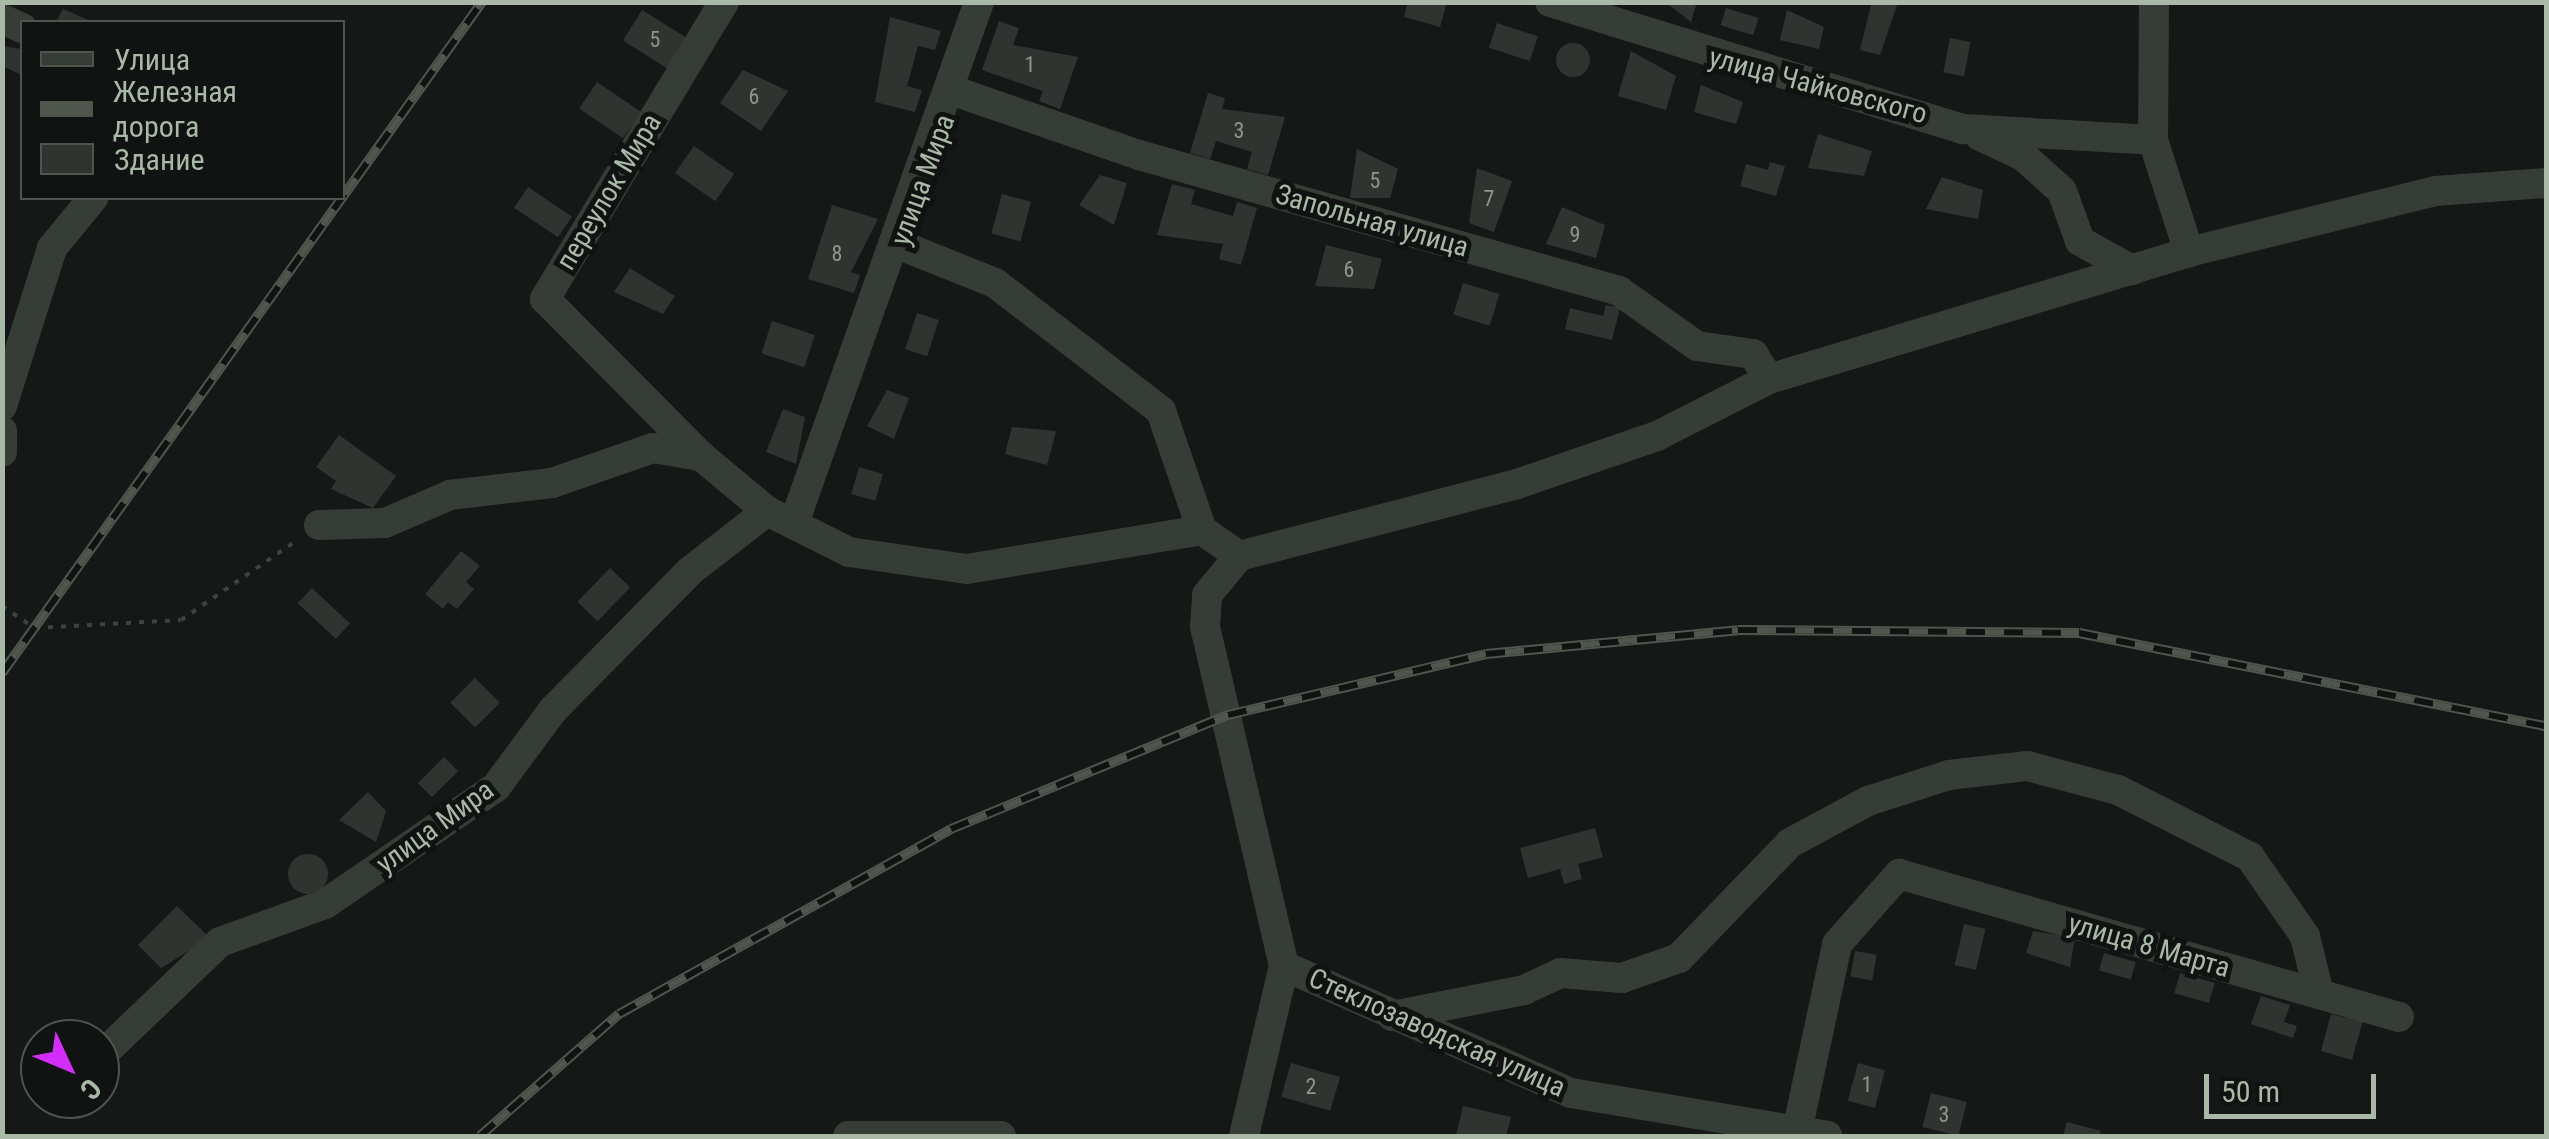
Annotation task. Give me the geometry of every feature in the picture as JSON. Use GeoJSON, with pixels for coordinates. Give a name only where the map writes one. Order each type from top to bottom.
{"type":"FeatureCollection","features":[{"type":"Feature","properties":{"kind":"street","name":"переулок Мира"},"geometry":{"type":"LineString","coordinates":[[724,2],[544,299],[701,456],[781,517],[849,552],[967,569],[1202,530]]}},
{"type":"Feature","properties":{"kind":"street","name":"улица Мира"},"geometry":{"type":"LineString","coordinates":[[120,1038],[220,942],[326,904],[496,787],[567,696],[690,571],[781,517],[900,245],[954,92],[979,2]]}},
{"type":"Feature","properties":{"kind":"street","name":"улица Чайковского"},"geometry":{"type":"LineString","coordinates":[[1550,2],[1964,129],[2153,140]]}},
{"type":"Feature","properties":{"kind":"street"},"geometry":{"type":"LineString","coordinates":[[2154,2],[2153,140],[2190,252]]}},
{"type":"Feature","properties":{"kind":"street","name":"Запольная улица"},"geometry":{"type":"LineString","coordinates":[[954,92],[1139,155],[1620,291],[1697,346],[1752,354],[1769,380]]}},
{"type":"Feature","properties":{"kind":"street"},"geometry":{"type":"LineString","coordinates":[[1964,129],[2023,156],[2062,191],[2080,241],[2132,270]]}},
{"type":"Feature","properties":{"kind":"street"},"geometry":{"type":"LineString","coordinates":[[1244,1136],[1266,1074],[1284,966],[1205,626],[1206,595],[1239,556],[1516,484],[1656,436],[1769,380],[2190,252],[2435,191],[2546,183]]}},
{"type":"Feature","properties":{"kind":"street"},"geometry":{"type":"LineString","coordinates":[[2,406],[52,248],[92,200]]}},
{"type":"Feature","properties":{"kind":"street"},"geometry":{"type":"LineString","coordinates":[[900,245],[995,282],[1161,411],[1202,530],[1239,556]]}},
{"type":"Feature","properties":{"kind":"street"},"geometry":{"type":"LineString","coordinates":[[2,431],[2,452]]}},
{"type":"Feature","properties":{"kind":"street"},"geometry":{"type":"LineString","coordinates":[[318,526],[385,522],[450,495],[552,483],[653,448],[701,456]]}},
{"type":"Feature","properties":{"kind":"street"},"geometry":{"type":"LineString","coordinates":[[1392,1016],[1524,990],[1560,973],[1622,978],[1680,958],[1790,842],[1868,801],[1949,775],[2027,766],[2118,790],[2222,841],[2271,878],[2305,936],[2319,994]]}},
{"type":"Feature","properties":{"kind":"street","name":"улица 8 Марта"},"geometry":{"type":"LineString","coordinates":[[1796,1134],[1837,944],[1899,874],[2399,1017]]}},
{"type":"Feature","properties":{"kind":"street","name":"Стеклозаводская улица"},"geometry":{"type":"LineString","coordinates":[[1284,966],[1571,1094],[1796,1134],[1828,1136]]}},
{"type":"Feature","properties":{"kind":"street"},"geometry":{"type":"LineString","coordinates":[[848,1136],[1001,1136]]}},
{"type":"Feature","properties":{"kind":"path"},"geometry":{"type":"LineString","coordinates":[[2,606],[35,628],[181,620],[318,526]]}},
{"type":"Feature","properties":{"kind":"building"},"geometry":{"type":"Polygon","coordinates":[[[1408,2],[1447,2],[1440,27],[1404,17],[1408,2]]]}},
{"type":"Feature","properties":{"kind":"building"},"geometry":{"type":"Polygon","coordinates":[[[1668,2],[1697,2],[1691,22],[1668,4],[1668,2]]]}},
{"type":"Feature","properties":{"kind":"building"},"geometry":{"type":"Polygon","coordinates":[[[1872,2],[1898,2],[1880,55],[1860,50],[1872,2]]]}},
{"type":"Feature","properties":{"kind":"building"},"geometry":{"type":"Polygon","coordinates":[[[1726,8],[1759,18],[1753,35],[1721,25],[1726,8]]]}},
{"type":"Feature","properties":{"kind":"building"},"geometry":{"type":"Polygon","coordinates":[[[63,9],[88,20],[57,20],[63,9]]]}},
{"type":"Feature","properties":{"kind":"building"},"geometry":{"type":"Polygon","coordinates":[[[642,10],[688,39],[669,69],[623,41],[642,10]]]}},
{"type":"Feature","properties":{"kind":"building"},"geometry":{"type":"Polygon","coordinates":[[[1787,10],[1824,27],[1819,49],[1780,40],[1787,10]]]}},
{"type":"Feature","properties":{"kind":"building"},"geometry":{"type":"Polygon","coordinates":[[[890,17],[941,31],[935,50],[918,46],[907,86],[922,90],[915,112],[875,102],[890,17]]]}},
{"type":"Feature","properties":{"kind":"building"},"geometry":{"type":"Polygon","coordinates":[[[999,21],[1019,28],[1013,45],[1078,57],[1060,109],[1039,101],[1043,91],[982,70],[999,21]]]}},
{"type":"Feature","properties":{"kind":"building"},"geometry":{"type":"Polygon","coordinates":[[[1497,23],[1538,36],[1530,61],[1489,48],[1497,23]]]}},
{"type":"Feature","properties":{"kind":"building"},"geometry":{"type":"Polygon","coordinates":[[[1950,38],[1971,42],[1964,76],[1943,72],[1950,38]]]}},
{"type":"Feature","properties":{"kind":"building"},"geometry":{"type":"Polygon","coordinates":[[[1573,43],[1585,48],[1590,60],[1585,72],[1573,77],[1561,72],[1556,60],[1561,48],[1573,43]]]}},
{"type":"Feature","properties":{"kind":"building"},"geometry":{"type":"Polygon","coordinates":[[[2,46],[20,49],[20,74],[2,66],[2,46]]]}},
{"type":"Feature","properties":{"kind":"building"},"geometry":{"type":"Polygon","coordinates":[[[1631,51],[1676,76],[1666,110],[1618,96],[1631,51]]]}},
{"type":"Feature","properties":{"kind":"building"},"geometry":{"type":"Polygon","coordinates":[[[743,70],[788,91],[761,131],[720,103],[743,70]]]}},
{"type":"Feature","properties":{"kind":"building"},"geometry":{"type":"Polygon","coordinates":[[[597,82],[641,112],[623,138],[579,109],[597,82]]]}},
{"type":"Feature","properties":{"kind":"building"},"geometry":{"type":"Polygon","coordinates":[[[1701,85],[1743,102],[1736,124],[1694,112],[1701,85]]]}},
{"type":"Feature","properties":{"kind":"building"},"geometry":{"type":"Polygon","coordinates":[[[1208,93],[1225,98],[1222,109],[1285,117],[1268,175],[1247,169],[1252,152],[1216,141],[1210,159],[1190,153],[1208,93]]]}},
{"type":"Feature","properties":{"kind":"building"},"geometry":{"type":"Polygon","coordinates":[[[1818,134],[1872,151],[1864,176],[1808,168],[1818,134]]]}},
{"type":"Feature","properties":{"kind":"building"},"geometry":{"type":"Polygon","coordinates":[[[694,146],[734,174],[715,201],[675,173],[694,146]]]}},
{"type":"Feature","properties":{"kind":"building"},"geometry":{"type":"Polygon","coordinates":[[[1357,149],[1398,169],[1390,198],[1350,198],[1357,149]]]}},
{"type":"Feature","properties":{"kind":"building"},"geometry":{"type":"Polygon","coordinates":[[[1770,162],[1785,166],[1776,196],[1740,186],[1746,164],[1768,170],[1770,162]]]}},
{"type":"Feature","properties":{"kind":"building"},"geometry":{"type":"Polygon","coordinates":[[[1477,168],[1512,181],[1494,232],[1469,223],[1477,168]]]}},
{"type":"Feature","properties":{"kind":"building"},"geometry":{"type":"Polygon","coordinates":[[[1100,175],[1127,183],[1114,225],[1079,205],[1100,175]]]}},
{"type":"Feature","properties":{"kind":"building"},"geometry":{"type":"Polygon","coordinates":[[[1942,177],[1983,190],[1978,219],[1926,209],[1942,177]]]}},
{"type":"Feature","properties":{"kind":"building"},"geometry":{"type":"Polygon","coordinates":[[[1172,184],[1195,190],[1191,204],[1233,216],[1237,202],[1257,208],[1241,265],[1219,259],[1223,244],[1157,235],[1172,184]]]}},
{"type":"Feature","properties":{"kind":"building"},"geometry":{"type":"Polygon","coordinates":[[[528,187],[572,217],[558,237],[514,208],[528,187]]]}},
{"type":"Feature","properties":{"kind":"building"},"geometry":{"type":"Polygon","coordinates":[[[1002,194],[1031,202],[1020,241],[991,234],[1002,194]]]}},
{"type":"Feature","properties":{"kind":"building"},"geometry":{"type":"Polygon","coordinates":[[[832,205],[878,219],[851,272],[860,275],[854,293],[808,279],[832,205]]]}},
{"type":"Feature","properties":{"kind":"building"},"geometry":{"type":"Polygon","coordinates":[[[1562,207],[1605,225],[1596,258],[1546,244],[1562,207]]]}},
{"type":"Feature","properties":{"kind":"building"},"geometry":{"type":"Polygon","coordinates":[[[1326,245],[1382,259],[1374,289],[1315,286],[1326,245]]]}},
{"type":"Feature","properties":{"kind":"building"},"geometry":{"type":"Polygon","coordinates":[[[630,268],[675,296],[663,314],[614,292],[630,268]]]}},
{"type":"Feature","properties":{"kind":"building"},"geometry":{"type":"Polygon","coordinates":[[[1463,283],[1499,294],[1490,326],[1453,315],[1463,283]]]}},
{"type":"Feature","properties":{"kind":"building"},"geometry":{"type":"Polygon","coordinates":[[[1606,305],[1620,308],[1612,340],[1565,329],[1570,308],[1603,316],[1606,305]]]}},
{"type":"Feature","properties":{"kind":"building"},"geometry":{"type":"Polygon","coordinates":[[[917,313],[939,320],[927,356],[905,349],[917,313]]]}},
{"type":"Feature","properties":{"kind":"building"},"geometry":{"type":"Polygon","coordinates":[[[772,321],[815,335],[804,367],[761,353],[772,321]]]}},
{"type":"Feature","properties":{"kind":"building"},"geometry":{"type":"Polygon","coordinates":[[[887,390],[909,398],[894,439],[867,426],[887,390]]]}},
{"type":"Feature","properties":{"kind":"building"},"geometry":{"type":"Polygon","coordinates":[[[783,409],[805,417],[796,464],[766,452],[783,409]]]}},
{"type":"Feature","properties":{"kind":"building"},"geometry":{"type":"Polygon","coordinates":[[[1012,427],[1056,431],[1047,465],[1005,454],[1012,427]]]}},
{"type":"Feature","properties":{"kind":"building"},"geometry":{"type":"Polygon","coordinates":[[[339,435],[396,476],[373,508],[331,489],[336,481],[316,467],[339,435]]]}},
{"type":"Feature","properties":{"kind":"building"},"geometry":{"type":"Polygon","coordinates":[[[859,467],[883,474],[875,501],[851,494],[859,467]]]}},
{"type":"Feature","properties":{"kind":"building"},"geometry":{"type":"Polygon","coordinates":[[[461,551],[480,566],[466,582],[474,589],[457,609],[448,602],[443,609],[425,594],[461,551]]]}},
{"type":"Feature","properties":{"kind":"building"},"geometry":{"type":"Polygon","coordinates":[[[610,568],[630,587],[597,621],[577,602],[610,568]]]}},
{"type":"Feature","properties":{"kind":"building"},"geometry":{"type":"Polygon","coordinates":[[[312,588],[350,623],[336,639],[298,603],[312,588]]]}},
{"type":"Feature","properties":{"kind":"building"},"geometry":{"type":"Polygon","coordinates":[[[475,678],[500,703],[475,727],[450,703],[475,678]]]}},
{"type":"Feature","properties":{"kind":"building"},"geometry":{"type":"Polygon","coordinates":[[[444,757],[458,771],[432,797],[418,783],[444,757]]]}},
{"type":"Feature","properties":{"kind":"building"},"geometry":{"type":"Polygon","coordinates":[[[368,792],[386,811],[376,842],[339,820],[368,792]]]}},
{"type":"Feature","properties":{"kind":"building"},"geometry":{"type":"Polygon","coordinates":[[[1595,828],[1603,857],[1578,864],[1582,879],[1564,884],[1560,869],[1528,878],[1520,848],[1595,828]]]}},
{"type":"Feature","properties":{"kind":"building"},"geometry":{"type":"Polygon","coordinates":[[[308,854],[322,860],[328,874],[322,888],[308,894],[294,888],[288,874],[294,860],[308,854]]]}},
{"type":"Feature","properties":{"kind":"building"},"geometry":{"type":"Polygon","coordinates":[[[177,906],[210,938],[161,968],[138,945],[177,906]]]}},
{"type":"Feature","properties":{"kind":"building"},"geometry":{"type":"Polygon","coordinates":[[[1964,924],[1985,929],[1976,970],[1955,965],[1964,924]]]}},
{"type":"Feature","properties":{"kind":"building"},"geometry":{"type":"Polygon","coordinates":[[[2033,931],[2075,938],[2070,967],[2026,953],[2033,931]]]}},
{"type":"Feature","properties":{"kind":"building"},"geometry":{"type":"Polygon","coordinates":[[[1855,951],[1877,955],[1872,980],[1850,977],[1855,951]]]}},
{"type":"Feature","properties":{"kind":"building"},"geometry":{"type":"Polygon","coordinates":[[[2104,953],[2136,962],[2131,979],[2099,970],[2104,953]]]}},
{"type":"Feature","properties":{"kind":"building"},"geometry":{"type":"Polygon","coordinates":[[[2180,973],[2215,983],[2209,1003],[2174,993],[2180,973]]]}},
{"type":"Feature","properties":{"kind":"building"},"geometry":{"type":"Polygon","coordinates":[[[2261,996],[2290,1005],[2284,1022],[2297,1026],[2293,1038],[2251,1024],[2261,996]]]}},
{"type":"Feature","properties":{"kind":"building"},"geometry":{"type":"Polygon","coordinates":[[[2349,1009],[2365,1013],[2352,1060],[2321,1051],[2331,1014],[2346,1018],[2349,1009]]]}},
{"type":"Feature","properties":{"kind":"building"},"geometry":{"type":"Polygon","coordinates":[[[1291,1063],[1340,1077],[1330,1111],[1281,1097],[1291,1063]]]}},
{"type":"Feature","properties":{"kind":"building"},"geometry":{"type":"Polygon","coordinates":[[[1858,1063],[1885,1070],[1875,1108],[1848,1101],[1858,1063]]]}},
{"type":"Feature","properties":{"kind":"building"},"geometry":{"type":"Polygon","coordinates":[[[1931,1093],[1967,1102],[1958,1136],[1923,1127],[1931,1093]]]}},
{"type":"Feature","properties":{"kind":"building"},"geometry":{"type":"Polygon","coordinates":[[[1463,1106],[1511,1117],[1506,1136],[1456,1136],[1463,1106]]]}},
{"type":"Feature","properties":{"kind":"building"},"geometry":{"type":"Polygon","coordinates":[[[2067,1122],[2101,1131],[2099,1136],[2063,1136],[2067,1122]]]}},
{"type":"Feature","properties":{"kind":"railway"},"geometry":{"type":"LineString","coordinates":[[345,194],[482,2]]}},
{"type":"Feature","properties":{"kind":"railway"},"geometry":{"type":"LineString","coordinates":[[2,673],[340,200]]}},
{"type":"Feature","properties":{"kind":"railway"},"geometry":{"type":"LineString","coordinates":[[480,1136],[619,1014],[951,829],[1228,715],[1486,654],[1738,630],[2079,633],[2546,726]]}}]}
